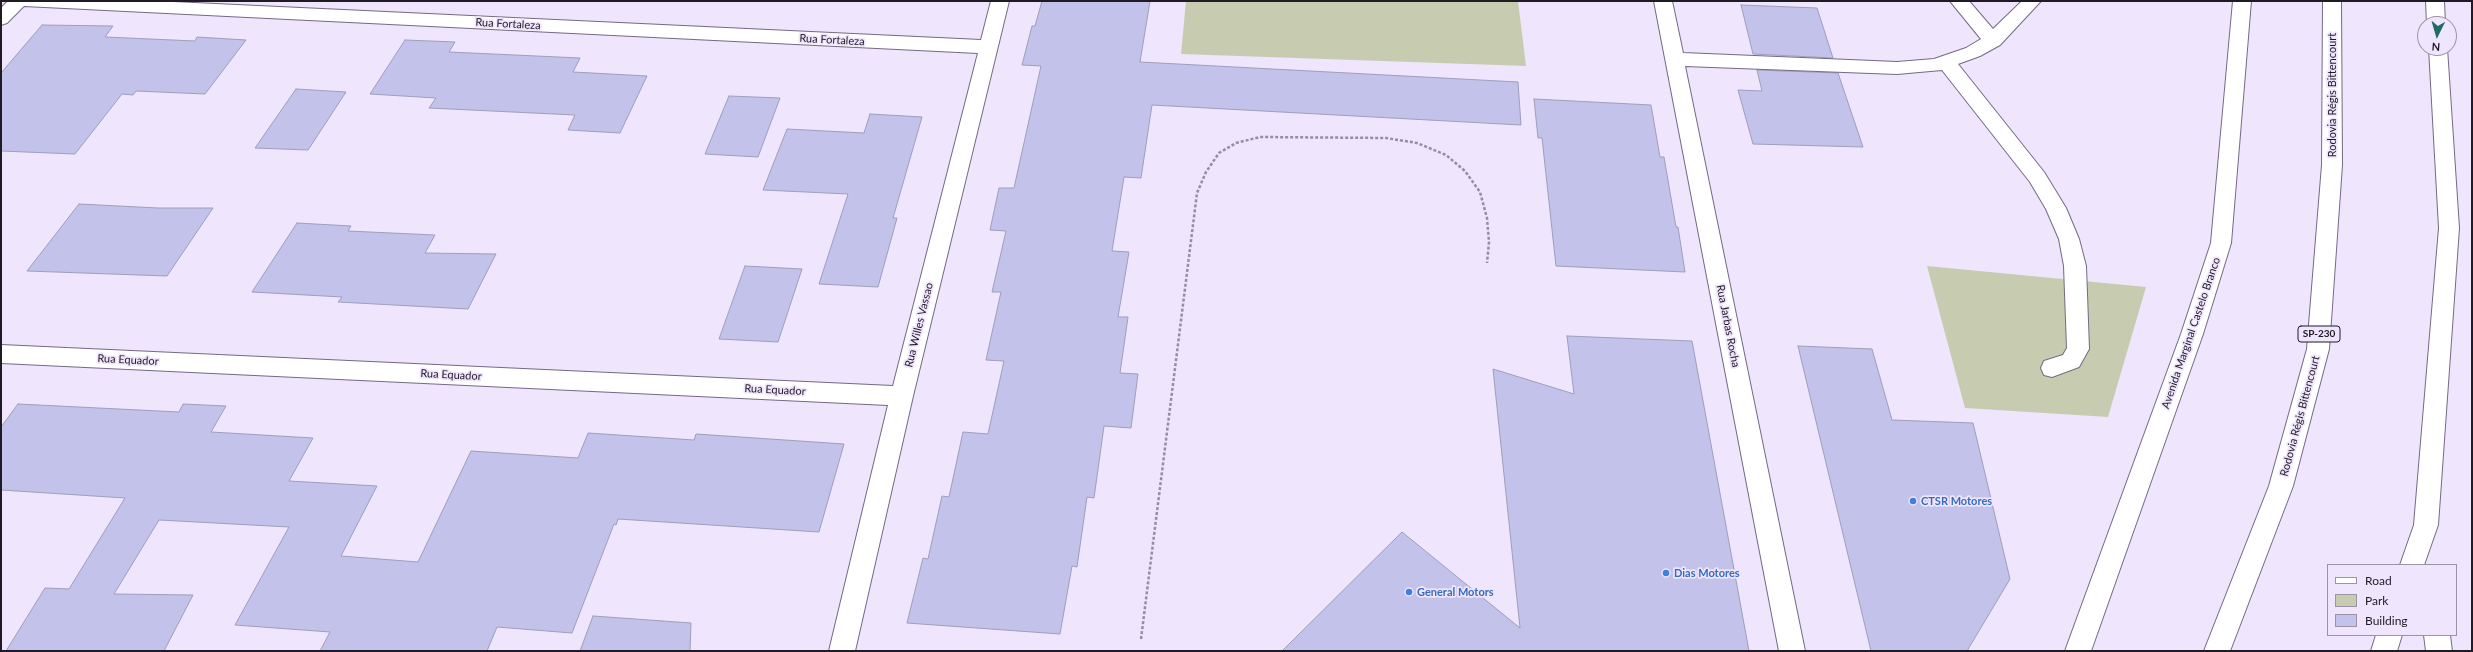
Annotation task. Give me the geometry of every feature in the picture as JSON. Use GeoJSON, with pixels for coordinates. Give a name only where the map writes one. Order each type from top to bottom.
{"type":"FeatureCollection","features":[{"type":"Feature","properties":{"kind":"main road"},"geometry":{"type":"LineString","coordinates":[[1,19],[18,1]]}},
{"type":"Feature","properties":{"kind":"main road","name":"Rua Fortaleza"},"geometry":{"type":"LineString","coordinates":[[28,1],[988,47]]}},
{"type":"Feature","properties":{"kind":"main road","name":"Rua Willes Vassao"},"geometry":{"type":"LineString","coordinates":[[842,651],[902,396],[1000,1]]}},
{"type":"Feature","properties":{"kind":"main road","name":"Rua Jarbas Rocha"},"geometry":{"type":"LineString","coordinates":[[1663,1],[1792,651]]}},
{"type":"Feature","properties":{"kind":"main road"},"geometry":{"type":"LineString","coordinates":[[1959,1],[1993,41]]}},
{"type":"Feature","properties":{"kind":"main road"},"geometry":{"type":"LineString","coordinates":[[1674,59],[1897,68],[1920,67],[1946,62],[1974,52],[1993,41],[2032,1]]}},
{"type":"Feature","properties":{"kind":"main road","name":"Avenida Marginal Castelo Branco"},"geometry":{"type":"LineString","coordinates":[[2078,651],[2192,334],[2221,244],[2242,1]]}},
{"type":"Feature","properties":{"kind":"main road","name":"Rodovia Régis Bittencourt"},"geometry":{"type":"LineString","coordinates":[[2217,651],[2282,486],[2318,349],[2332,165],[2332,1]]}},
{"type":"Feature","properties":{"kind":"main road"},"geometry":{"type":"LineString","coordinates":[[2435,1],[2436,16]]}},
{"type":"Feature","properties":{"kind":"main road"},"geometry":{"type":"LineString","coordinates":[[2430,564],[2426,525],[2449,228],[2438,56]]}},
{"type":"Feature","properties":{"kind":"main road"},"geometry":{"type":"LineString","coordinates":[[1946,62],[2037,177],[2056,208],[2069,239],[2075,266],[2078,349],[2071,361],[2052,368]]}},
{"type":"Feature","properties":{"kind":"main road","name":"Rua Equador"},"geometry":{"type":"LineString","coordinates":[[1,354],[902,396]]}},
{"type":"Feature","properties":{"kind":"main road"},"geometry":{"type":"LineString","coordinates":[[2412,564],[2426,525]]}},
{"type":"Feature","properties":{"kind":"main road"},"geometry":{"type":"LineString","coordinates":[[2384,651],[2389,636]]}},
{"type":"Feature","properties":{"kind":"main road"},"geometry":{"type":"LineString","coordinates":[[2437,636],[2438,651]]}},
{"type":"Feature","properties":{"kind":"path"},"geometry":{"type":"LineString","coordinates":[[1141,639],[1196,193],[1206,172],[1218,153],[1236,143],[1260,137],[1386,138],[1417,143],[1446,155],[1465,171],[1480,192],[1487,218],[1489,242],[1487,263]]}},
{"type":"Feature","properties":{"kind":"green space"},"geometry":{"type":"Polygon","coordinates":[[[1186,1],[1518,1],[1526,66],[1181,54],[1186,1]]]}},
{"type":"Feature","properties":{"kind":"green space"},"geometry":{"type":"Polygon","coordinates":[[[1927,266],[2146,287],[2108,417],[1965,408],[1927,266]]]}},
{"type":"Feature","properties":{"kind":"building"},"geometry":{"type":"Polygon","coordinates":[[[1042,1],[1150,1],[1140,62],[1518,82],[1521,125],[1152,105],[1141,178],[1124,177],[1112,251],[1129,252],[1118,317],[1128,317],[1120,373],[1138,374],[1131,428],[1104,426],[1094,498],[1087,497],[1077,567],[1072,566],[1060,634],[907,623],[923,558],[928,559],[942,496],[949,497],[963,432],[988,434],[1004,361],[986,360],[1001,292],[992,292],[1006,231],[990,230],[999,188],[1014,188],[1041,66],[1022,65],[1032,26],[1035,26],[1042,1]]]}},
{"type":"Feature","properties":{"kind":"building"},"geometry":{"type":"Polygon","coordinates":[[[1741,5],[1817,8],[1833,58],[1753,54],[1741,5]]]}},
{"type":"Feature","properties":{"kind":"building"},"geometry":{"type":"Polygon","coordinates":[[[42,25],[113,26],[105,37],[195,41],[197,37],[246,40],[205,94],[136,91],[133,95],[122,94],[75,154],[1,151],[1,73],[42,25]]]}},
{"type":"Feature","properties":{"kind":"building"},"geometry":{"type":"Polygon","coordinates":[[[405,40],[455,42],[449,52],[580,58],[573,72],[647,76],[620,133],[568,130],[575,115],[429,108],[436,98],[370,94],[405,40]]]}},
{"type":"Feature","properties":{"kind":"building"},"geometry":{"type":"Polygon","coordinates":[[[1757,70],[1838,73],[1863,147],[1753,144],[1738,90],[1762,91],[1757,70]]]}},
{"type":"Feature","properties":{"kind":"building"},"geometry":{"type":"Polygon","coordinates":[[[296,89],[346,92],[308,150],[255,148],[296,89]]]}},
{"type":"Feature","properties":{"kind":"building"},"geometry":{"type":"Polygon","coordinates":[[[729,96],[780,98],[758,157],[705,154],[729,96]]]}},
{"type":"Feature","properties":{"kind":"building"},"geometry":{"type":"Polygon","coordinates":[[[1534,99],[1651,105],[1660,157],[1664,157],[1685,272],[1556,266],[1542,138],[1538,138],[1534,99]]]}},
{"type":"Feature","properties":{"kind":"building"},"geometry":{"type":"Polygon","coordinates":[[[870,114],[922,117],[893,218],[897,218],[878,287],[819,284],[848,194],[763,190],[787,129],[864,133],[870,114]]]}},
{"type":"Feature","properties":{"kind":"building"},"geometry":{"type":"Polygon","coordinates":[[[79,204],[158,208],[213,208],[167,276],[27,271],[79,204]]]}},
{"type":"Feature","properties":{"kind":"building"},"geometry":{"type":"Polygon","coordinates":[[[297,223],[351,226],[348,231],[435,235],[425,253],[496,254],[468,309],[338,302],[342,297],[252,292],[297,223]]]}},
{"type":"Feature","properties":{"kind":"building"},"geometry":{"type":"Polygon","coordinates":[[[745,266],[802,269],[778,342],[719,339],[745,266]]]}},
{"type":"Feature","properties":{"kind":"building"},"geometry":{"type":"Polygon","coordinates":[[[1567,336],[1692,341],[1749,651],[1282,651],[1402,532],[1520,628],[1493,369],[1574,394],[1567,336]]]}},
{"type":"Feature","properties":{"kind":"building","name":"CTSR Motores"},"geometry":{"type":"Polygon","coordinates":[[[1798,346],[1872,349],[1892,420],[1973,423],[2010,579],[1967,651],[1871,651],[1798,346]]]}},
{"type":"Feature","properties":{"kind":"building"},"geometry":{"type":"Polygon","coordinates":[[[18,404],[179,412],[183,404],[226,406],[211,432],[313,438],[289,481],[377,486],[341,556],[418,562],[471,451],[578,458],[588,433],[694,440],[696,434],[844,444],[819,532],[618,519],[616,525],[614,524],[572,633],[497,627],[487,651],[320,651],[330,632],[235,625],[289,527],[159,520],[114,594],[193,595],[164,651],[6,651],[45,588],[69,589],[125,498],[1,490],[1,427],[18,404]]]}},
{"type":"Feature","properties":{"kind":"building"},"geometry":{"type":"Polygon","coordinates":[[[593,616],[691,623],[690,651],[580,651],[593,616]]]}},
{"type":"Feature","properties":{"kind":"place","name":"CTSR Motores"},"geometry":{"type":"Point","coordinates":[1913,501]}},
{"type":"Feature","properties":{"kind":"place","name":"Dias Motores"},"geometry":{"type":"Point","coordinates":[1666,573]}},
{"type":"Feature","properties":{"kind":"place","name":"General Motors"},"geometry":{"type":"Point","coordinates":[1409,592]}}]}
